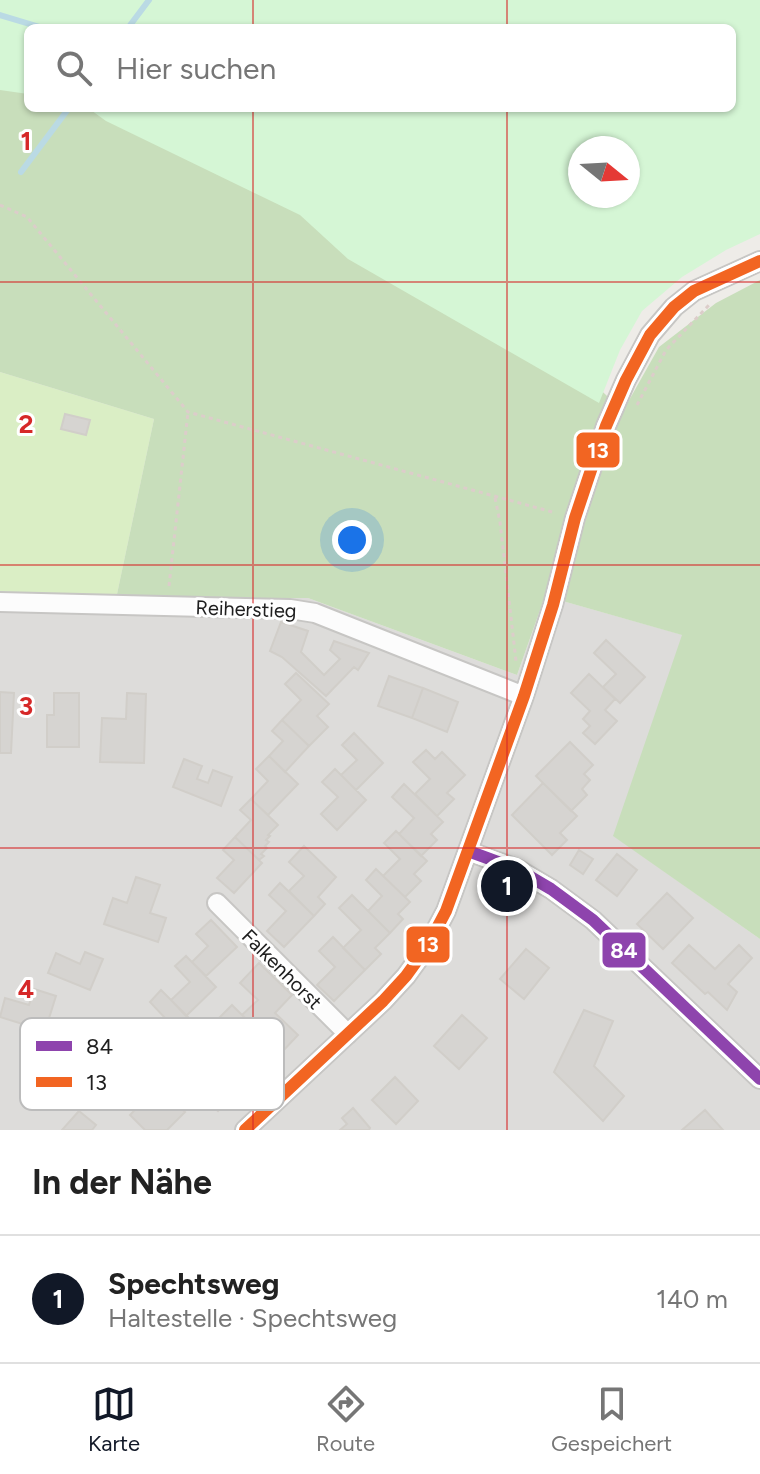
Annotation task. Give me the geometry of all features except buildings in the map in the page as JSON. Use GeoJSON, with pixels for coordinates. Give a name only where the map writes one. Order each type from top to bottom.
{"type":"FeatureCollection","features":[{"type":"Feature","properties":{"kind":"street"},"geometry":{"type":"LineString","coordinates":[[284,1095],[406,976],[427,947],[446,911],[524,696],[553,605],[575,518],[606,426],[650,335],[674,307],[694,291],[760,261]]}},
{"type":"Feature","properties":{"kind":"street","name":"Reiherstieg"},"geometry":{"type":"LineString","coordinates":[[0,602],[290,609],[315,613],[524,696]]}},
{"type":"Feature","properties":{"kind":"street"},"geometry":{"type":"LineString","coordinates":[[468,851],[517,869],[593,920],[760,1079]]}},
{"type":"Feature","properties":{"kind":"street","name":"Falkenhorst"},"geometry":{"type":"LineString","coordinates":[[217,903],[348,1034]]}},
{"type":"Feature","properties":{"kind":"street"},"geometry":{"type":"LineString","coordinates":[[248,1129],[268,1110]]}},
{"type":"Feature","properties":{"kind":"path"},"geometry":{"type":"LineString","coordinates":[[0,205],[27,217],[188,412],[575,518]]}},
{"type":"Feature","properties":{"kind":"path"},"geometry":{"type":"LineString","coordinates":[[632,415],[666,350],[714,299]]}},
{"type":"Feature","properties":{"kind":"path"},"geometry":{"type":"LineString","coordinates":[[167,606],[188,412]]}},
{"type":"Feature","properties":{"kind":"path"},"geometry":{"type":"LineString","coordinates":[[495,496],[513,647],[524,696]]}},
{"type":"Feature","properties":{"kind":"shaded area"},"geometry":{"type":"Polygon","coordinates":[[[0,595],[116,599],[308,598],[517,675],[545,596],[683,635],[614,836],[760,939],[760,1130],[0,1130],[0,595]]]}},
{"type":"Feature","properties":{"kind":"green space"},"geometry":{"type":"Polygon","coordinates":[[[0,0],[760,0],[760,234],[726,250],[682,277],[642,311],[620,350],[599,403],[348,259],[300,215],[106,121],[94,112],[736,112],[736,24],[24,24],[24,93],[0,90],[0,0]]]}},
{"type":"Feature","properties":{"kind":"green space"},"geometry":{"type":"Polygon","coordinates":[[[0,71],[24,80],[24,112],[112,112],[349,222],[589,379],[623,411],[659,347],[716,303],[760,280],[760,939],[613,836],[682,635],[545,596],[517,675],[308,598],[116,599],[154,419],[0,372],[0,71]]]}},
{"type":"Feature","properties":{"kind":"green space"},"geometry":{"type":"Polygon","coordinates":[[[0,372],[154,419],[116,599],[0,595],[0,372]]]}},
{"type":"Feature","properties":{"kind":"waterway"},"geometry":{"type":"LineString","coordinates":[[131,24],[149,0]]}},
{"type":"Feature","properties":{"kind":"waterway"},"geometry":{"type":"LineString","coordinates":[[0,15],[30,24]]}},
{"type":"Feature","properties":{"kind":"waterway"},"geometry":{"type":"LineString","coordinates":[[21,172],[66,112]]}},
{"type":"Feature","properties":{"kind":"transit line","name":"13"},"geometry":{"type":"LineString","coordinates":[[284,1094],[406,976],[427,947],[446,911],[524,696],[553,605],[575,518],[606,426],[650,335],[674,307],[694,291],[760,261]]}},
{"type":"Feature","properties":{"kind":"transit line","name":"84"},"geometry":{"type":"LineString","coordinates":[[468,851],[517,869],[593,920],[760,1079]]}},
{"type":"Feature","properties":{"kind":"transit line","name":"13"},"geometry":{"type":"LineString","coordinates":[[245,1130],[266,1110]]}},
{"type":"Feature","properties":{"kind":"place","name":"Spechtsweg"},"geometry":{"type":"Point","coordinates":[507,886]}}]}
